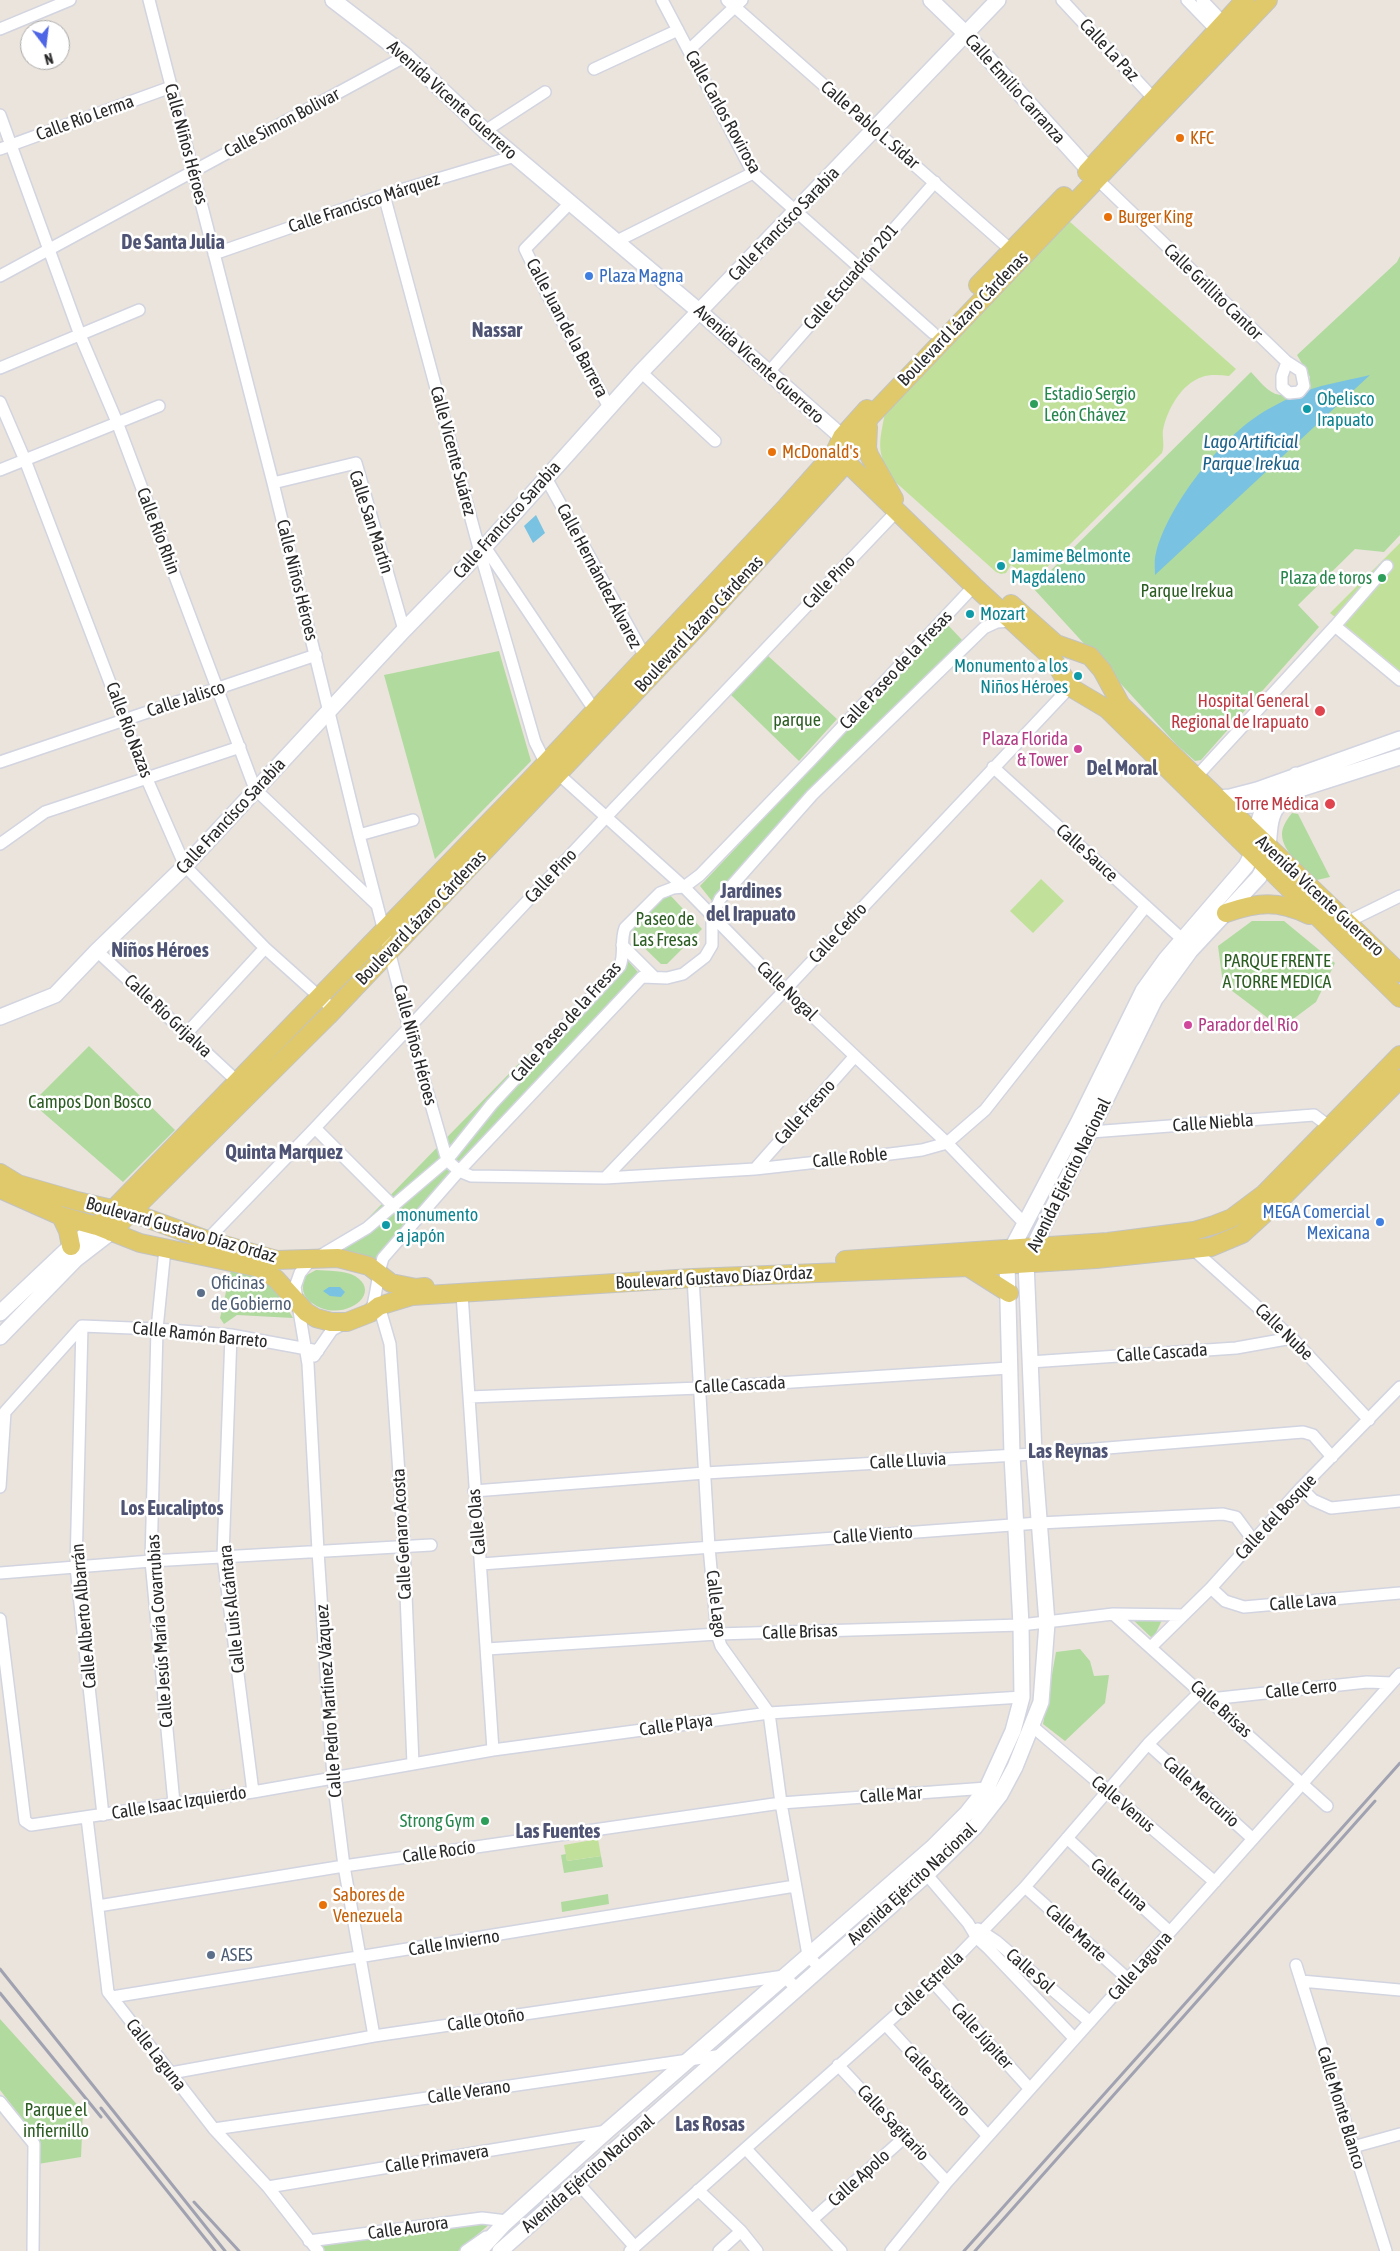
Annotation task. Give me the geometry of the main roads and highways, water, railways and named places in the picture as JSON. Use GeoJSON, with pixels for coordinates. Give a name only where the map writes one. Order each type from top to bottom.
{"type":"FeatureCollection","features":[{"type":"Feature","properties":{"kind":"main road","name":"Avenida Vicente Guerrero"},"geometry":{"type":"LineString","coordinates":[[333,0],[406,56],[485,131],[700,312],[768,373],[974,586],[1052,658],[1070,686],[1088,699],[1107,709],[1217,805],[1322,921],[1400,998]]}},
{"type":"Feature","properties":{"kind":"main road","name":"Calle Emilio Carranza"},"geometry":{"type":"LineString","coordinates":[[931,0],[966,34],[1093,175]]}},
{"type":"Feature","properties":{"kind":"main road","name":"Calle Francisco Sarabia"},"geometry":{"type":"LineString","coordinates":[[0,1017],[55,996],[97,951],[185,866],[404,630],[482,550],[641,372],[998,0]]}},
{"type":"Feature","properties":{"kind":"main road","name":"Boulevard Lázaro Cárdenas"},"geometry":{"type":"LineString","coordinates":[[844,450],[934,333],[1011,250],[1093,175],[1155,100],[1245,0]]}},
{"type":"Feature","properties":{"kind":"main road","name":"Boulevard Lázaro Cárdenas"},"geometry":{"type":"LineString","coordinates":[[104,1229],[131,1213],[333,1009],[559,774],[650,665],[844,450],[870,417],[1093,175],[1268,0]]}},
{"type":"Feature","properties":{"kind":"main road"},"geometry":{"type":"LineString","coordinates":[[870,417],[867,448],[895,506]]}},
{"type":"Feature","properties":{"kind":"main road","name":"Avenida Vicente Guerrero"},"geometry":{"type":"LineString","coordinates":[[895,506],[1056,644],[1090,656],[1109,681],[1121,706],[1196,777],[1217,805]]}},
{"type":"Feature","properties":{"kind":"main road"},"geometry":{"type":"LineString","coordinates":[[1059,669],[1064,662],[1080,653]]}},
{"type":"Feature","properties":{"kind":"main road","name":"Boulevard Lázaro Cárdenas"},"geometry":{"type":"LineString","coordinates":[[104,1229],[113,1209],[595,711],[650,665]]}},
{"type":"Feature","properties":{"kind":"main road"},"geometry":{"type":"LineString","coordinates":[[1088,699],[1109,681]]}},
{"type":"Feature","properties":{"kind":"main road"},"geometry":{"type":"LineString","coordinates":[[1261,852],[1258,823],[1263,809],[1271,799],[1297,783],[1400,739]]}},
{"type":"Feature","properties":{"kind":"main road"},"geometry":{"type":"LineString","coordinates":[[1217,805],[1242,795],[1400,757]]}},
{"type":"Feature","properties":{"kind":"main road"},"geometry":{"type":"LineString","coordinates":[[1261,852],[1273,814],[1297,783]]}},
{"type":"Feature","properties":{"kind":"main road"},"geometry":{"type":"LineString","coordinates":[[1217,805],[1271,799]]}},
{"type":"Feature","properties":{"kind":"main road","name":"Avenida Vicente Guerrero"},"geometry":{"type":"LineString","coordinates":[[1261,852],[1348,922],[1400,972]]}},
{"type":"Feature","properties":{"kind":"main road","name":"Avenida Ejército Nacional"},"geometry":{"type":"LineString","coordinates":[[479,2251],[505,2223],[607,2130],[916,1862],[967,1813],[994,1791],[1015,1767],[1041,1702],[1047,1623],[1034,1454],[1030,1362],[1030,1255],[1155,999],[1190,951],[1259,877],[1261,852]]}},
{"type":"Feature","properties":{"kind":"main road","name":"Avenida Ejército Nacional"},"geometry":{"type":"LineString","coordinates":[[506,2248],[577,2182],[926,1875],[975,1827],[994,1791],[1022,1697],[1022,1625],[1009,1368],[1009,1257],[1078,1124],[1143,991],[1182,939],[1246,866],[1261,852]]}},
{"type":"Feature","properties":{"kind":"main road"},"geometry":{"type":"LineString","coordinates":[[1226,913],[1251,904],[1272,904],[1291,906],[1322,921]]}},
{"type":"Feature","properties":{"kind":"main road","name":"Boulevard Gustavo Díaz Ordaz"},"geometry":{"type":"LineString","coordinates":[[0,1173],[18,1184],[131,1213],[206,1240],[277,1260],[320,1257],[353,1260],[369,1266],[391,1283],[416,1288],[1009,1257],[1194,1231],[1232,1218],[1264,1194],[1400,1055]]}},
{"type":"Feature","properties":{"kind":"main road","name":"Boulevard Gustavo Díaz Ordaz"},"geometry":{"type":"LineString","coordinates":[[1030,1255],[1096,1259],[1194,1250],[1227,1242],[1242,1234],[1286,1194],[1400,1079]]}},
{"type":"Feature","properties":{"kind":"main road","name":"Boulevard Gustavo Díaz Ordaz"},"geometry":{"type":"LineString","coordinates":[[0,1189],[61,1216],[104,1229],[140,1243],[260,1268],[276,1279],[306,1312],[316,1318],[331,1322],[347,1322],[375,1309],[412,1296],[693,1278],[968,1267],[1009,1257]]}},
{"type":"Feature","properties":{"kind":"main road"},"geometry":{"type":"LineString","coordinates":[[61,1216],[68,1231],[71,1246]]}},
{"type":"Feature","properties":{"kind":"main road"},"geometry":{"type":"LineString","coordinates":[[0,1313],[71,1246],[104,1229]]}},
{"type":"Feature","properties":{"kind":"main road"},"geometry":{"type":"LineString","coordinates":[[0,1337],[104,1229]]}},
{"type":"Feature","properties":{"kind":"main road"},"geometry":{"type":"LineString","coordinates":[[968,1267],[1009,1294]]}},
{"type":"Feature","properties":{"kind":"water","name":"Lago Artificial Parque Irekua"},"geometry":{"type":"Polygon","coordinates":[[[1370,375],[1155,575],[1156,553],[1162,535],[1182,498],[1209,461],[1239,430],[1262,413],[1302,392],[1370,375]]]}},
{"type":"Feature","properties":{"kind":"water"},"geometry":{"type":"Polygon","coordinates":[[[536,515],[545,533],[533,543],[524,526],[536,515]]]}},
{"type":"Feature","properties":{"kind":"water"},"geometry":{"type":"Polygon","coordinates":[[[329,1287],[340,1287],[345,1292],[341,1297],[330,1296],[323,1291],[329,1287]]]}},
{"type":"Feature","properties":{"kind":"railway"},"geometry":{"type":"LineString","coordinates":[[964,2251],[1400,1763]]}},
{"type":"Feature","properties":{"kind":"railway"},"geometry":{"type":"LineString","coordinates":[[975,2251],[1375,1801]]}},
{"type":"Feature","properties":{"kind":"railway"},"geometry":{"type":"LineString","coordinates":[[0,1969],[225,2251]]}},
{"type":"Feature","properties":{"kind":"railway"},"geometry":{"type":"LineString","coordinates":[[0,1993],[101,2117]]}},
{"type":"Feature","properties":{"kind":"railway"},"geometry":{"type":"LineString","coordinates":[[101,2108],[215,2251]]}},
{"type":"Feature","properties":{"kind":"railway"},"geometry":{"type":"LineString","coordinates":[[194,2202],[239,2251]]}},
{"type":"Feature","properties":{"kind":"place","name":"KFC"},"geometry":{"type":"Point","coordinates":[1180,138]}},
{"type":"Feature","properties":{"kind":"place","name":"Burger King"},"geometry":{"type":"Point","coordinates":[1108,217]}},
{"type":"Feature","properties":{"kind":"place","name":"Plaza Magna"},"geometry":{"type":"Point","coordinates":[589,276]}},
{"type":"Feature","properties":{"kind":"place","name":"Estadio Sergio León Chávez"},"geometry":{"type":"Point","coordinates":[1034,404]}},
{"type":"Feature","properties":{"kind":"place","name":"Obelisco Irapuato"},"geometry":{"type":"Point","coordinates":[1307,409]}},
{"type":"Feature","properties":{"kind":"place","name":"McDonald's"},"geometry":{"type":"Point","coordinates":[772,452]}},
{"type":"Feature","properties":{"kind":"place","name":"Jamime Belmonte Magdaleno"},"geometry":{"type":"Point","coordinates":[1001,566]}},
{"type":"Feature","properties":{"kind":"place","name":"Plaza de toros"},"geometry":{"type":"Point","coordinates":[1382,578]}},
{"type":"Feature","properties":{"kind":"place","name":"Mozart"},"geometry":{"type":"Point","coordinates":[970,614]}},
{"type":"Feature","properties":{"kind":"place","name":"Monumento a los Niños Héroes"},"geometry":{"type":"Point","coordinates":[1078,676]}},
{"type":"Feature","properties":{"kind":"place","name":"Hospital General Regional de Irapuato"},"geometry":{"type":"Point","coordinates":[1320,711]}},
{"type":"Feature","properties":{"kind":"place","name":"Plaza Florida & Tower"},"geometry":{"type":"Point","coordinates":[1078,749]}},
{"type":"Feature","properties":{"kind":"place","name":"Torre Médica"},"geometry":{"type":"Point","coordinates":[1330,804]}},
{"type":"Feature","properties":{"kind":"place","name":"Parador del Río"},"geometry":{"type":"Point","coordinates":[1188,1025]}},
{"type":"Feature","properties":{"kind":"place","name":"MEGA Comercial Mexicana"},"geometry":{"type":"Point","coordinates":[1380,1222]}},
{"type":"Feature","properties":{"kind":"place","name":"monumento a japón"},"geometry":{"type":"Point","coordinates":[386,1225]}},
{"type":"Feature","properties":{"kind":"place","name":"Oficinas de Gobierno"},"geometry":{"type":"Point","coordinates":[201,1293]}},
{"type":"Feature","properties":{"kind":"place","name":"Strong Gym"},"geometry":{"type":"Point","coordinates":[485,1821]}},
{"type":"Feature","properties":{"kind":"place","name":"Sabores de Venezuela"},"geometry":{"type":"Point","coordinates":[323,1905]}},
{"type":"Feature","properties":{"kind":"place","name":"ASES"},"geometry":{"type":"Point","coordinates":[211,1955]}},
{"type":"Feature","properties":{"kind":"district","name":"De Santa Julia"},"geometry":{"type":"Point","coordinates":[173,243]}},
{"type":"Feature","properties":{"kind":"district","name":"Nassar"},"geometry":{"type":"Point","coordinates":[497,331]}},
{"type":"Feature","properties":{"kind":"district","name":"Del Moral"},"geometry":{"type":"Point","coordinates":[1122,769]}},
{"type":"Feature","properties":{"kind":"district","name":"Jardines del Irapuato"},"geometry":{"type":"Point","coordinates":[751,904]}},
{"type":"Feature","properties":{"kind":"district","name":"Niños Héroes"},"geometry":{"type":"Point","coordinates":[160,951]}},
{"type":"Feature","properties":{"kind":"district","name":"Quinta Marquez"},"geometry":{"type":"Point","coordinates":[284,1153]}},
{"type":"Feature","properties":{"kind":"district","name":"Las Reynas"},"geometry":{"type":"Point","coordinates":[1068,1452]}},
{"type":"Feature","properties":{"kind":"district","name":"Los Eucaliptos"},"geometry":{"type":"Point","coordinates":[172,1509]}},
{"type":"Feature","properties":{"kind":"district","name":"Las Fuentes"},"geometry":{"type":"Point","coordinates":[558,1832]}},
{"type":"Feature","properties":{"kind":"district","name":"Las Rosas"},"geometry":{"type":"Point","coordinates":[710,2125]}},
{"type":"Feature","properties":{"kind":"park label","name":"Parque Irekua"},"geometry":{"type":"Point","coordinates":[1187,591]}},
{"type":"Feature","properties":{"kind":"park label","name":"parque"},"geometry":{"type":"Point","coordinates":[797,720]}},
{"type":"Feature","properties":{"kind":"park label","name":"Paseo de Las Fresas"},"geometry":{"type":"Point","coordinates":[665,930]}},
{"type":"Feature","properties":{"kind":"park label","name":"PARQUE FRENTE A TORRE MEDICA"},"geometry":{"type":"Point","coordinates":[1277,971]}},
{"type":"Feature","properties":{"kind":"park label","name":"Campos Don Bosco"},"geometry":{"type":"Point","coordinates":[90,1102]}},
{"type":"Feature","properties":{"kind":"park label","name":"Parque el infiernillo"},"geometry":{"type":"Point","coordinates":[56,2120]}}]}
